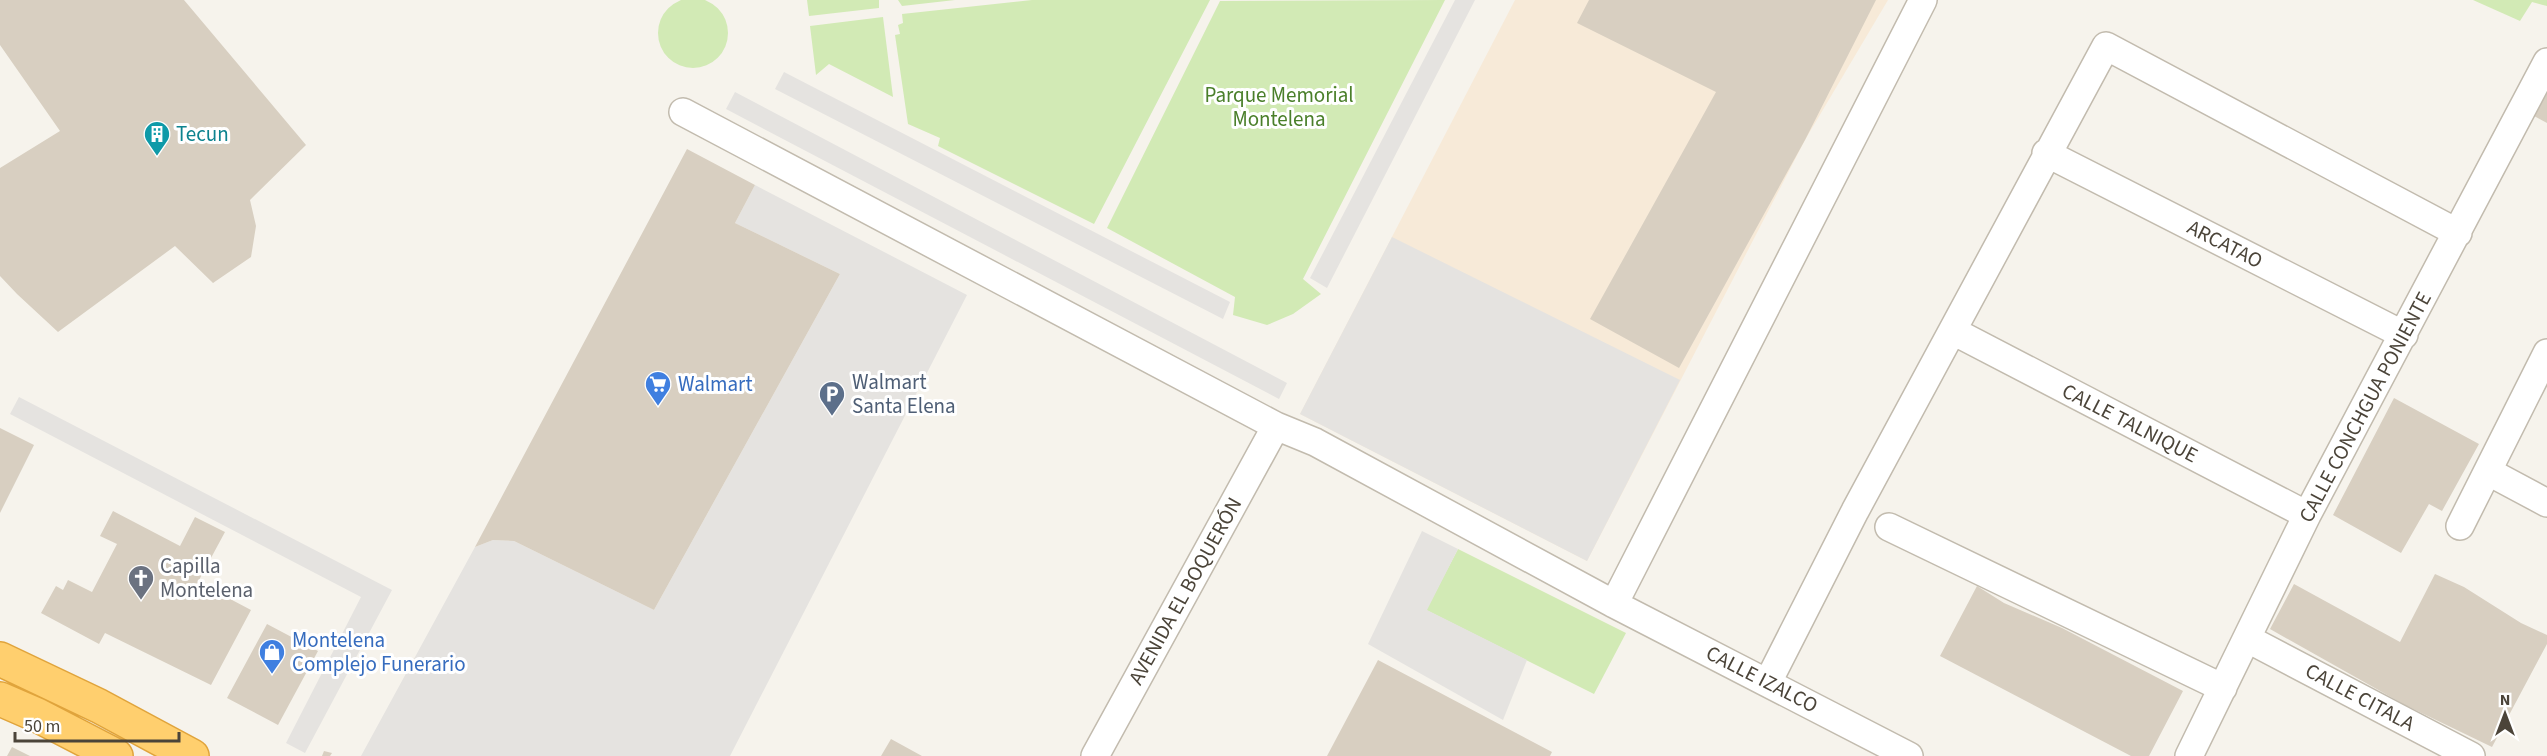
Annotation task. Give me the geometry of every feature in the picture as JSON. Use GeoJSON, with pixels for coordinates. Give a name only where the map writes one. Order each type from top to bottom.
{"type":"FeatureCollection","features":[{"type":"Feature","properties":{"kind":"highway"},"geometry":{"type":"LineString","coordinates":[[0,659],[99,706],[192,756]]}},
{"type":"Feature","properties":{"kind":"highway"},"geometry":{"type":"LineString","coordinates":[[0,699],[116,756]]}},
{"type":"Feature","properties":{"kind":"street"},"geometry":{"type":"LineString","coordinates":[[1614,604],[1923,0]]}},
{"type":"Feature","properties":{"kind":"street"},"geometry":{"type":"LineString","coordinates":[[1768,682],[1855,511],[2046,153],[2106,46],[2458,233]]}},
{"type":"Feature","properties":{"kind":"street","name":"CALLE CONCHGUA PONIENTE"},"geometry":{"type":"LineString","coordinates":[[2189,756],[2307,514],[2547,62]]}},
{"type":"Feature","properties":{"kind":"street","name":"CALLE IZALCO"},"geometry":{"type":"LineString","coordinates":[[683,112],[1276,426],[1315,442],[1614,604],[1909,756]]}},
{"type":"Feature","properties":{"kind":"street","name":"ARCATAO"},"geometry":{"type":"LineString","coordinates":[[2046,153],[2404,335]]}},
{"type":"Feature","properties":{"kind":"street","name":"CALLE TALNIQUE"},"geometry":{"type":"LineString","coordinates":[[1953,331],[2307,514]]}},
{"type":"Feature","properties":{"kind":"street"},"geometry":{"type":"LineString","coordinates":[[2460,526],[2547,353]]}},
{"type":"Feature","properties":{"kind":"street","name":"AVENIDA EL BOQUERÓN"},"geometry":{"type":"LineString","coordinates":[[1095,756],[1276,426]]}},
{"type":"Feature","properties":{"kind":"street"},"geometry":{"type":"LineString","coordinates":[[2489,472],[2547,503]]}},
{"type":"Feature","properties":{"kind":"street"},"geometry":{"type":"LineString","coordinates":[[1889,527],[2223,688]]}},
{"type":"Feature","properties":{"kind":"street","name":"CALLE CITALA"},"geometry":{"type":"LineString","coordinates":[[2248,639],[2472,756]]}},
{"type":"Feature","properties":{"kind":"shaded area"},"geometry":{"type":"Polygon","coordinates":[[[1455,0],[1475,0],[1327,288],[1310,278],[1455,0]]]}},
{"type":"Feature","properties":{"kind":"shaded area"},"geometry":{"type":"Polygon","coordinates":[[[1515,0],[1888,0],[1805,140],[1587,561],[1300,414],[1515,0]]]}},
{"type":"Feature","properties":{"kind":"shaded area"},"geometry":{"type":"Polygon","coordinates":[[[784,72],[1230,302],[1223,319],[775,89],[784,72]]]}},
{"type":"Feature","properties":{"kind":"shaded area"},"geometry":{"type":"Polygon","coordinates":[[[735,92],[1287,383],[1279,399],[726,109],[735,92]]]}},
{"type":"Feature","properties":{"kind":"shaded area","name":"Walmart Santa Elena"},"geometry":{"type":"Polygon","coordinates":[[[755,185],[967,295],[730,756],[361,756],[475,547],[493,540],[514,541],[654,610],[840,274],[735,223],[755,185]]]}},
{"type":"Feature","properties":{"kind":"shaded area"},"geometry":{"type":"Polygon","coordinates":[[[1392,237],[1680,380],[1587,561],[1300,414],[1392,237]]]}},
{"type":"Feature","properties":{"kind":"shaded area"},"geometry":{"type":"Polygon","coordinates":[[[19,397],[392,590],[305,753],[286,743],[361,597],[10,414],[19,397]]]}},
{"type":"Feature","properties":{"kind":"shaded area"},"geometry":{"type":"Polygon","coordinates":[[[1422,531],[1458,549],[1427,610],[1527,660],[1503,720],[1368,644],[1422,531]]]}},
{"type":"Feature","properties":{"kind":"green space"},"geometry":{"type":"Polygon","coordinates":[[[693,-2],[706,1],[718,8],[725,20],[728,33],[725,46],[718,58],[706,65],[693,68],[680,65],[668,58],[661,46],[658,33],[661,20],[668,8],[680,1],[693,-2]]]}},
{"type":"Feature","properties":{"kind":"green space"},"geometry":{"type":"Polygon","coordinates":[[[807,0],[879,0],[879,8],[809,16],[807,0]]]}},
{"type":"Feature","properties":{"kind":"green space"},"geometry":{"type":"Polygon","coordinates":[[[898,0],[955,0],[902,6],[898,0]]]}},
{"type":"Feature","properties":{"kind":"green space"},"geometry":{"type":"Polygon","coordinates":[[[1032,0],[1210,0],[1094,224],[938,146],[940,138],[908,124],[895,35],[900,34],[898,25],[903,23],[902,14],[1032,0]]]}},
{"type":"Feature","properties":{"kind":"green space","name":"Parque Memorial Montelena"},"geometry":{"type":"Polygon","coordinates":[[[1445,0],[1303,279],[1321,294],[1293,314],[1267,325],[1233,315],[1235,297],[1107,228],[1220,1],[1445,0]]]}},
{"type":"Feature","properties":{"kind":"green space"},"geometry":{"type":"Polygon","coordinates":[[[2473,0],[2547,0],[2547,6],[2532,2],[2520,21],[2473,0]]]}},
{"type":"Feature","properties":{"kind":"green space"},"geometry":{"type":"Polygon","coordinates":[[[883,17],[893,97],[829,64],[816,75],[810,26],[883,17]]]}},
{"type":"Feature","properties":{"kind":"green space"},"geometry":{"type":"Polygon","coordinates":[[[1458,549],[1626,633],[1594,694],[1426,610],[1458,549]]]}},
{"type":"Feature","properties":{"kind":"building","name":"Tecun"},"geometry":{"type":"Polygon","coordinates":[[[0,0],[184,0],[306,145],[250,200],[256,226],[251,257],[213,283],[175,246],[58,332],[17,294],[0,276],[0,168],[60,131],[0,45],[0,0]]]}},
{"type":"Feature","properties":{"kind":"building"},"geometry":{"type":"Polygon","coordinates":[[[1589,0],[1876,0],[1805,140],[1679,368],[1590,319],[1716,92],[1577,23],[1589,0]]]}},
{"type":"Feature","properties":{"kind":"building"},"geometry":{"type":"Polygon","coordinates":[[[2547,93],[2547,123],[2534,116],[2547,93]]]}},
{"type":"Feature","properties":{"kind":"building","name":"Walmart"},"geometry":{"type":"Polygon","coordinates":[[[687,149],[755,185],[735,223],[840,274],[654,610],[514,541],[493,540],[475,547],[687,149]]]}},
{"type":"Feature","properties":{"kind":"building"},"geometry":{"type":"Polygon","coordinates":[[[2394,398],[2479,444],[2442,511],[2429,504],[2401,553],[2333,515],[2394,398]]]}},
{"type":"Feature","properties":{"kind":"building"},"geometry":{"type":"Polygon","coordinates":[[[0,428],[34,445],[0,513],[0,428]]]}},
{"type":"Feature","properties":{"kind":"building","name":"Capilla Montelena"},"geometry":{"type":"Polygon","coordinates":[[[113,511],[180,546],[195,517],[225,532],[198,582],[251,610],[211,685],[105,633],[99,644],[41,613],[56,586],[63,590],[68,580],[92,592],[117,544],[100,536],[113,511]]]}},
{"type":"Feature","properties":{"kind":"building"},"geometry":{"type":"Polygon","coordinates":[[[2435,574],[2464,587],[2521,623],[2547,635],[2547,644],[2492,747],[2405,705],[2270,629],[2294,584],[2400,642],[2435,574]]]}},
{"type":"Feature","properties":{"kind":"building"},"geometry":{"type":"Polygon","coordinates":[[[1977,586],[2004,603],[2062,628],[2183,691],[2149,756],[2131,756],[1940,656],[1977,586]]]}},
{"type":"Feature","properties":{"kind":"building","name":"Montelena Complejo Funerario"},"geometry":{"type":"Polygon","coordinates":[[[267,624],[318,651],[278,725],[227,698],[267,624]]]}},
{"type":"Feature","properties":{"kind":"building"},"geometry":{"type":"Polygon","coordinates":[[[1378,660],[1552,752],[1550,756],[1327,756],[1378,660]]]}},
{"type":"Feature","properties":{"kind":"building"},"geometry":{"type":"Polygon","coordinates":[[[891,739],[922,756],[881,756],[891,739]]]}},
{"type":"Feature","properties":{"kind":"building"},"geometry":{"type":"Polygon","coordinates":[[[12,747],[30,756],[7,756],[12,747]]]}},
{"type":"Feature","properties":{"kind":"building"},"geometry":{"type":"Polygon","coordinates":[[[324,751],[332,753],[330,756],[322,756],[324,751]]]}},
{"type":"Feature","properties":{"kind":"place","name":"Tecun"},"geometry":{"type":"Point","coordinates":[157,157]}},
{"type":"Feature","properties":{"kind":"place","name":"Walmart"},"geometry":{"type":"Point","coordinates":[658,407]}},
{"type":"Feature","properties":{"kind":"place","name":"Walmart Santa Elena"},"geometry":{"type":"Point","coordinates":[832,417]}},
{"type":"Feature","properties":{"kind":"place","name":"Capilla Montelena"},"geometry":{"type":"Point","coordinates":[141,601]}},
{"type":"Feature","properties":{"kind":"place","name":"Montelena Complejo Funerario"},"geometry":{"type":"Point","coordinates":[272,675]}}]}
